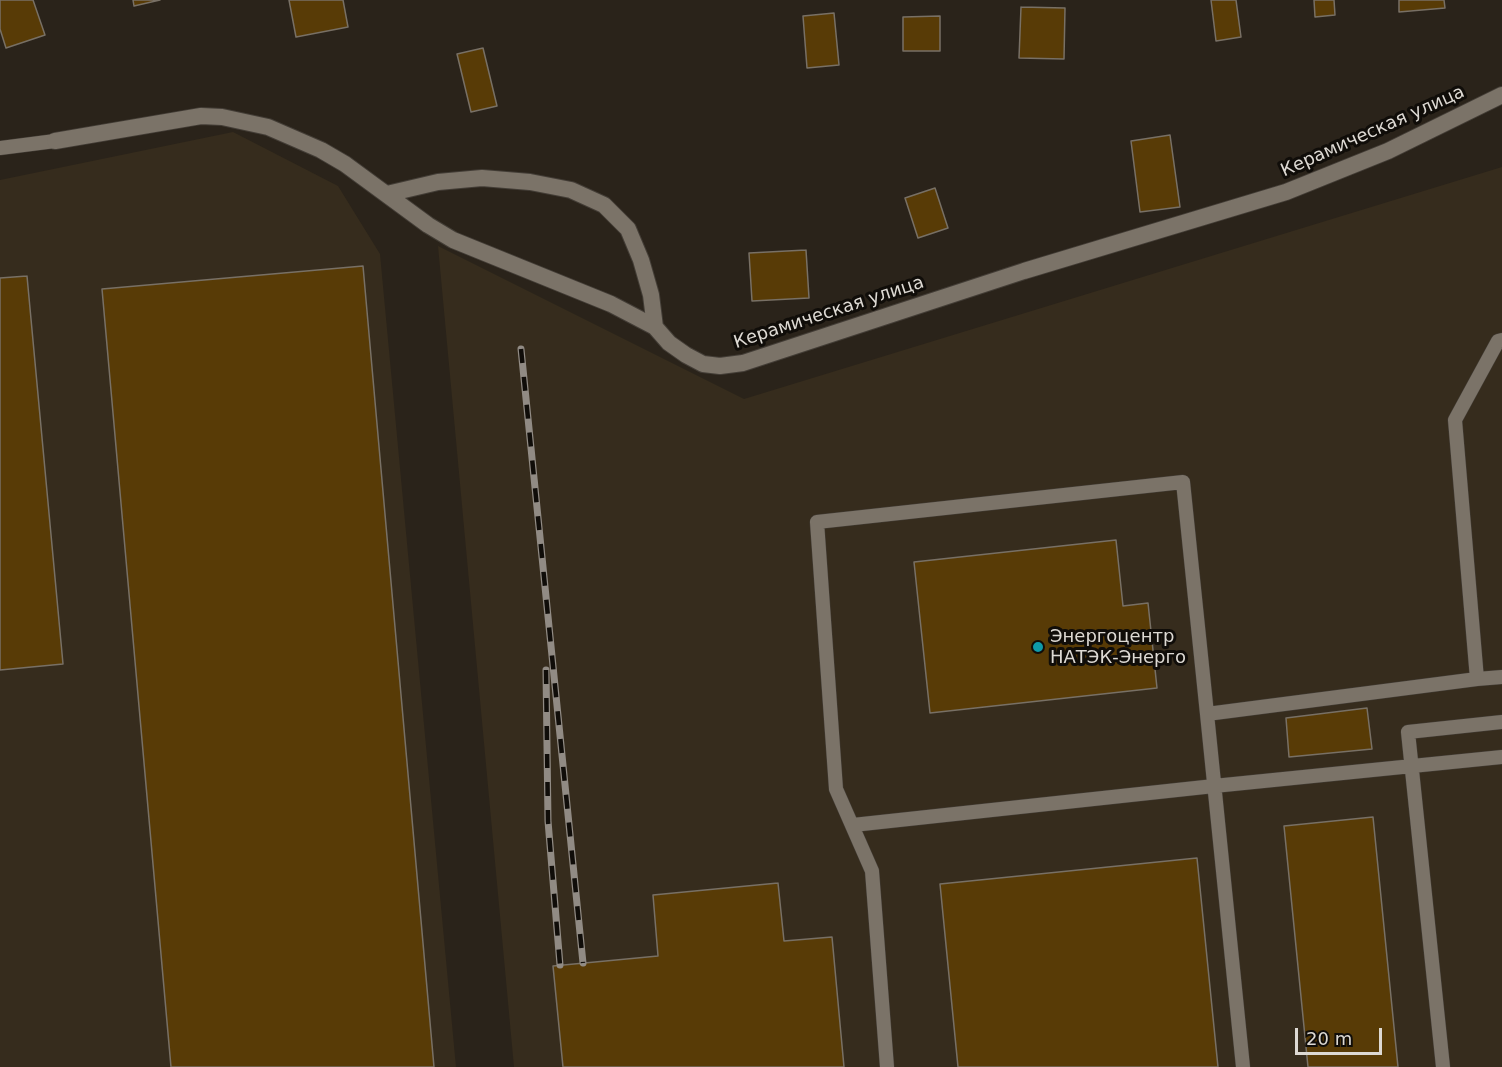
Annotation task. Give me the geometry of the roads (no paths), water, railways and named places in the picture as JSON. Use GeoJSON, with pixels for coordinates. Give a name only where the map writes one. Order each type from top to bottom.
{"type":"FeatureCollection","features":[{"type":"Feature","properties":{"kind":"street","name":"Керамическая улица"},"geometry":{"type":"LineString","coordinates":[[55,141],[201,116],[222,117],[268,127],[321,150],[345,164],[428,225],[453,240],[611,304],[655,327],[669,343],[703,364],[720,366],[742,363],[1024,271],[1286,192],[1388,151],[1502,95]]}},
{"type":"Feature","properties":{"kind":"street"},"geometry":{"type":"LineString","coordinates":[[387,195],[438,182],[482,178],[530,182],[571,190],[604,204],[628,229],[642,260],[651,295],[655,327]]}},
{"type":"Feature","properties":{"kind":"lane"},"geometry":{"type":"LineString","coordinates":[[0,148],[55,141]]}},
{"type":"Feature","properties":{"kind":"lane"},"geometry":{"type":"LineString","coordinates":[[1476,679],[1455,420],[1498,341],[1502,340]]}},
{"type":"Feature","properties":{"kind":"lane"},"geometry":{"type":"LineString","coordinates":[[887,1067],[872,870],[836,789],[817,522],[1183,482],[1243,1067]]}},
{"type":"Feature","properties":{"kind":"lane"},"geometry":{"type":"LineString","coordinates":[[1207,714],[1502,677]]}},
{"type":"Feature","properties":{"kind":"lane"},"geometry":{"type":"LineString","coordinates":[[1443,1067],[1408,732],[1502,722]]}},
{"type":"Feature","properties":{"kind":"lane"},"geometry":{"type":"LineString","coordinates":[[853,825],[1502,757]]}},
{"type":"Feature","properties":{"kind":"railway"},"geometry":{"type":"LineString","coordinates":[[521,349],[583,963]]}},
{"type":"Feature","properties":{"kind":"railway"},"geometry":{"type":"LineString","coordinates":[[546,670],[548,821],[560,965]]}},
{"type":"Feature","properties":{"kind":"place","name":"Энергоцентр НАТЭК-Энерго"},"geometry":{"type":"Point","coordinates":[1038,647]}}]}
